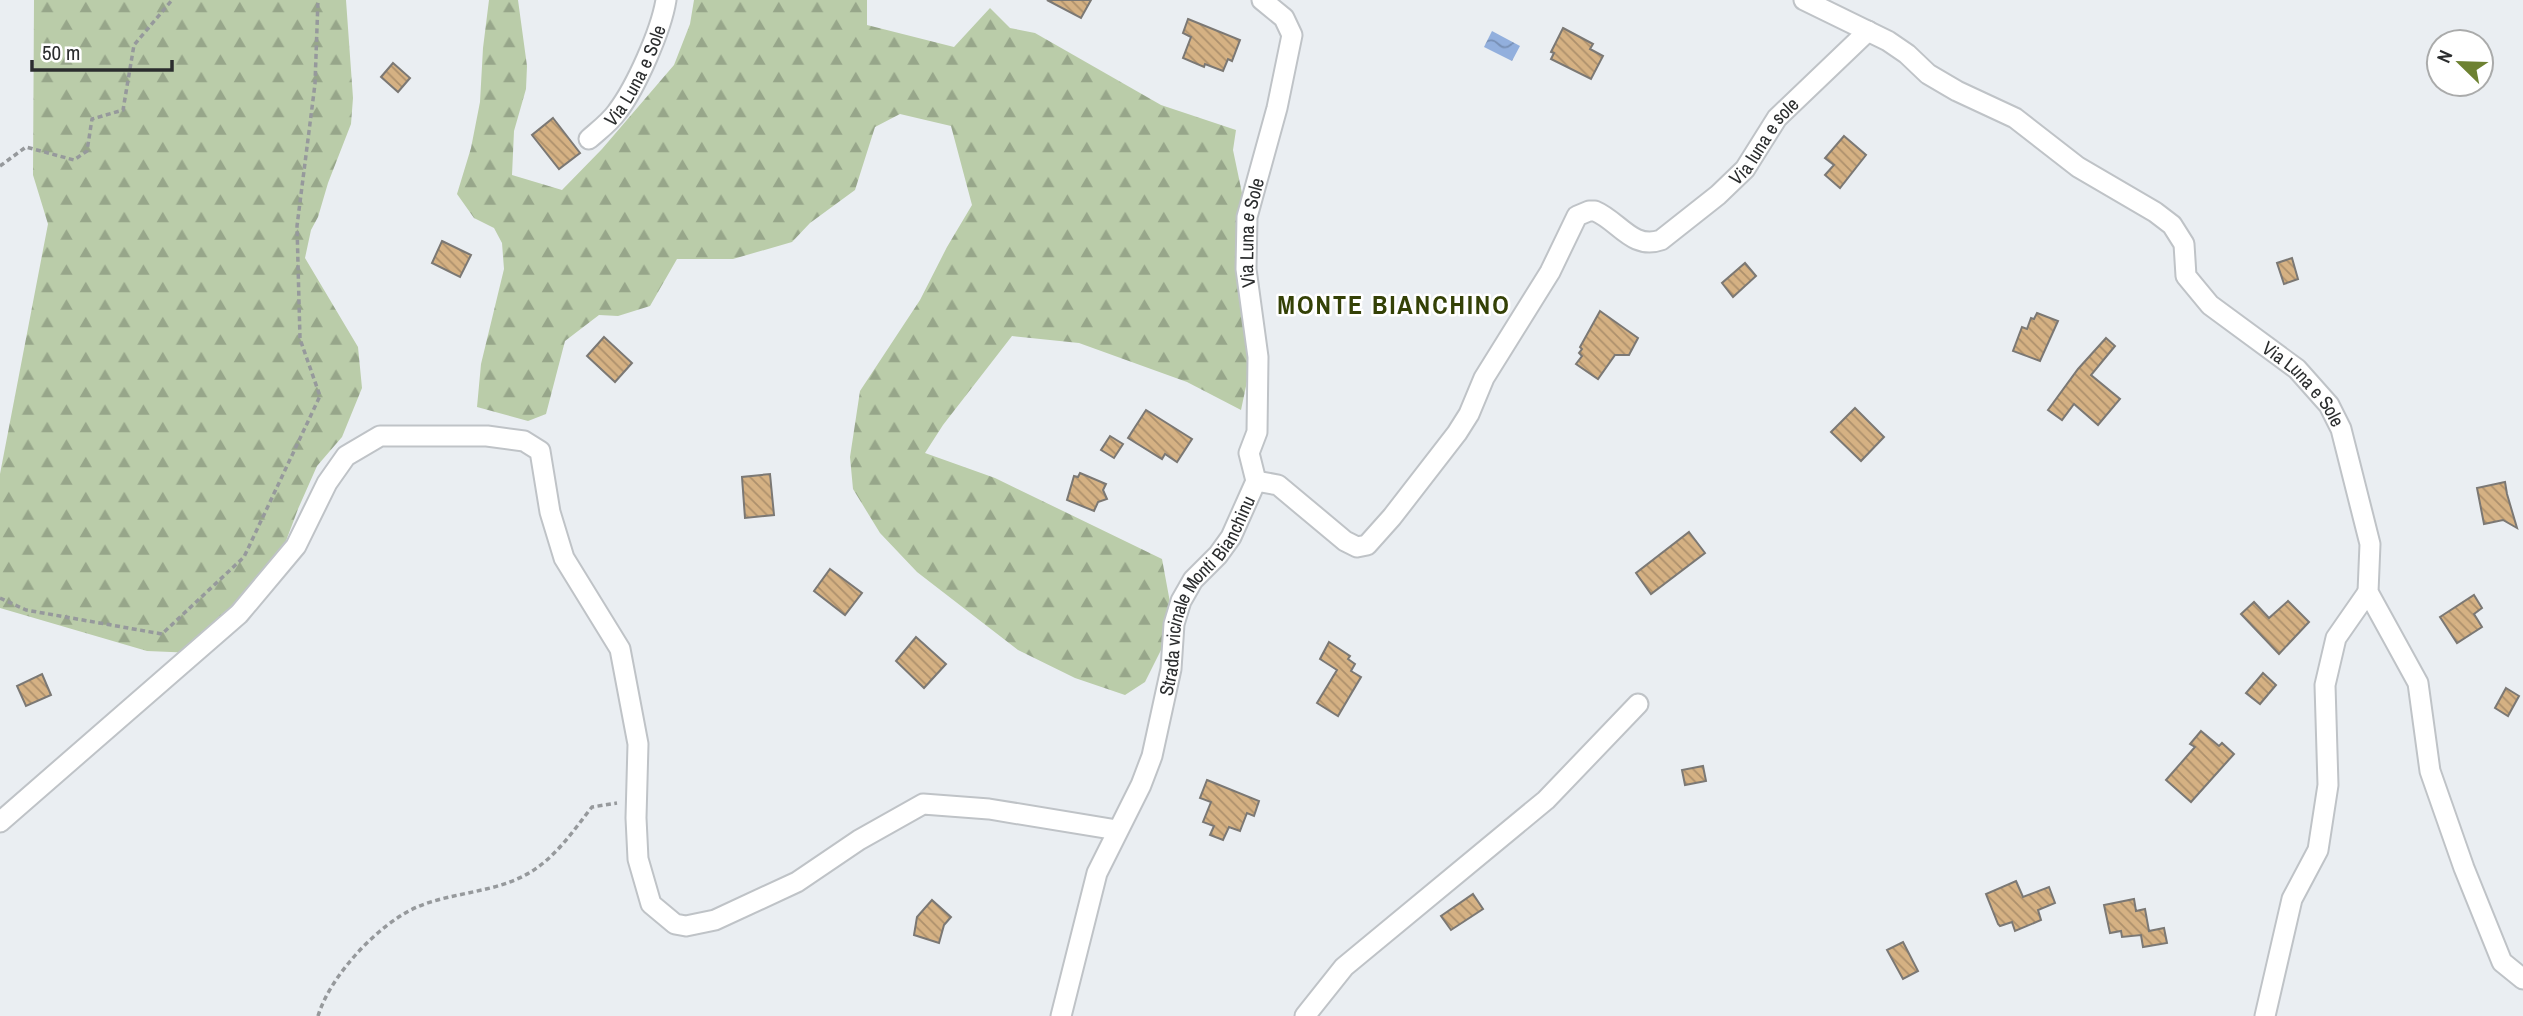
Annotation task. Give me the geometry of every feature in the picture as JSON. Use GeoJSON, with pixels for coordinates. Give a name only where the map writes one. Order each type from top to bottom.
{"type":"FeatureCollection","features":[{"type":"Feature","properties":{"kind":"street","name":"Via Luna e Sole"},"geometry":{"type":"LineString","coordinates":[[589,139],[617,114],[642,68],[666,0]]}},
{"type":"Feature","properties":{"kind":"street","name":"Via Luna e Sole"},"geometry":{"type":"LineString","coordinates":[[1256,481],[1250,453],[1257,432],[1258,357],[1246,269],[1247,217],[1277,108],[1292,35],[1284,18],[1262,0]]}},
{"type":"Feature","properties":{"kind":"street","name":"Via Luna e Sole"},"geometry":{"type":"LineString","coordinates":[[1804,0],[1868,31],[1907,54],[1938,80],[2015,118],[2078,167],[2155,212],[2172,225],[2184,244],[2186,276],[2210,305],[2297,369],[2329,405],[2341,429],[2370,544],[2368,592]]}},
{"type":"Feature","properties":{"kind":"street","name":"Via luna e sole"},"geometry":{"type":"LineString","coordinates":[[1653,242],[1661,240],[1698,211],[1745,169],[1777,118],[1868,31]]}},
{"type":"Feature","properties":{"kind":"street","name":"Strada vicinale Monti Bianchinu"},"geometry":{"type":"LineString","coordinates":[[1061,1016],[1097,873],[1141,785],[1152,756],[1171,669],[1174,624],[1181,601],[1193,580],[1218,555],[1231,537],[1256,481],[1278,485],[1345,541],[1357,547],[1367,545],[1392,517],[1469,414],[1484,378],[1550,272],[1577,216],[1595,211],[1637,241],[1653,242]]}},
{"type":"Feature","properties":{"kind":"street"},"geometry":{"type":"LineString","coordinates":[[0,822],[239,614],[296,546],[327,483],[346,456],[380,436],[487,436],[524,441],[540,451],[550,512],[565,558],[620,649],[638,744],[638,859],[650,904],[675,925],[686,926],[715,920],[797,881],[859,840],[923,804],[989,809],[1117,830]]}},
{"type":"Feature","properties":{"kind":"street"},"geometry":{"type":"LineString","coordinates":[[2265,1016],[2292,899],[2318,850],[2328,785],[2325,685],[2336,638],[2368,592],[2418,683],[2430,771],[2502,962],[2523,979]]}},
{"type":"Feature","properties":{"kind":"street"},"geometry":{"type":"LineString","coordinates":[[1310,1014],[1344,967],[1546,800],[1638,704]]}},
{"type":"Feature","properties":{"kind":"path"},"geometry":{"type":"LineString","coordinates":[[0,166],[26,147],[74,160],[88,151],[92,119],[123,110],[134,45],[172,0]]}},
{"type":"Feature","properties":{"kind":"path"},"geometry":{"type":"LineString","coordinates":[[0,598],[26,610],[162,634],[244,557],[320,396],[300,339],[297,226],[316,84],[318,0]]}},
{"type":"Feature","properties":{"kind":"path"},"geometry":{"type":"LineString","coordinates":[[318,1016],[323,1001],[362,946],[382,929],[416,907],[510,881],[529,873],[554,854],[592,807],[636,800]]}},
{"type":"Feature","properties":{"kind":"green space"},"geometry":{"type":"Polygon","coordinates":[[[34,0],[346,0],[353,98],[351,124],[311,230],[305,258],[358,347],[362,388],[342,437],[317,466],[274,573],[195,653],[147,651],[0,608],[0,474],[48,224],[33,175],[34,0]]]}},
{"type":"Feature","properties":{"kind":"green space"},"geometry":{"type":"Polygon","coordinates":[[[489,0],[518,0],[527,66],[526,89],[514,131],[512,175],[562,190],[602,149],[674,65],[690,24],[694,0],[867,0],[867,25],[954,47],[990,8],[1010,28],[1035,33],[1161,105],[1236,130],[1233,150],[1247,217],[1256,339],[1241,410],[1187,382],[1079,343],[1012,336],[943,425],[925,453],[995,478],[1162,559],[1174,624],[1145,682],[1125,695],[1075,678],[1018,650],[917,572],[880,533],[853,489],[850,457],[860,391],[920,300],[972,205],[951,126],[900,114],[875,127],[855,190],[810,223],[792,242],[733,259],[677,259],[650,306],[618,316],[599,315],[565,341],[546,414],[528,421],[477,407],[481,364],[504,269],[502,243],[494,228],[474,218],[457,194],[471,148],[480,102],[489,0]]]}},
{"type":"Feature","properties":{"kind":"water"},"geometry":{"type":"Polygon","coordinates":[[[1492,31],[1520,46],[1512,61],[1484,47],[1492,31]]]}},
{"type":"Feature","properties":{"kind":"building"},"geometry":{"type":"Polygon","coordinates":[[[1047,0],[1091,0],[1081,18],[1047,0]]]}},
{"type":"Feature","properties":{"kind":"building"},"geometry":{"type":"Polygon","coordinates":[[[1188,19],[1240,40],[1232,61],[1228,59],[1223,71],[1183,58],[1191,37],[1183,33],[1188,19]]]}},
{"type":"Feature","properties":{"kind":"building"},"geometry":{"type":"Polygon","coordinates":[[[1563,28],[1593,44],[1590,49],[1603,56],[1591,79],[1551,59],[1554,53],[1551,52],[1563,28]]]}},
{"type":"Feature","properties":{"kind":"building"},"geometry":{"type":"Polygon","coordinates":[[[393,63],[410,78],[398,92],[381,77],[393,63]]]}},
{"type":"Feature","properties":{"kind":"building"},"geometry":{"type":"Polygon","coordinates":[[[553,118],[580,153],[559,169],[532,135],[553,118]]]}},
{"type":"Feature","properties":{"kind":"building"},"geometry":{"type":"Polygon","coordinates":[[[1844,136],[1866,155],[1840,188],[1825,175],[1834,165],[1825,158],[1844,136]]]}},
{"type":"Feature","properties":{"kind":"building"},"geometry":{"type":"Polygon","coordinates":[[[442,241],[471,255],[460,277],[432,263],[442,241]]]}},
{"type":"Feature","properties":{"kind":"building"},"geometry":{"type":"Polygon","coordinates":[[[2292,258],[2298,279],[2284,284],[2277,263],[2292,258]]]}},
{"type":"Feature","properties":{"kind":"building"},"geometry":{"type":"Polygon","coordinates":[[[1745,263],[1756,276],[1733,297],[1722,283],[1745,263]]]}},
{"type":"Feature","properties":{"kind":"building"},"geometry":{"type":"Polygon","coordinates":[[[1600,311],[1638,338],[1629,355],[1615,355],[1598,379],[1576,364],[1582,356],[1579,353],[1582,349],[1580,347],[1600,311]]]}},
{"type":"Feature","properties":{"kind":"building"},"geometry":{"type":"Polygon","coordinates":[[[2037,313],[2058,321],[2040,361],[2013,351],[2022,327],[2027,329],[2031,318],[2034,319],[2037,313]]]}},
{"type":"Feature","properties":{"kind":"building"},"geometry":{"type":"Polygon","coordinates":[[[604,337],[632,363],[615,382],[587,356],[604,337]]]}},
{"type":"Feature","properties":{"kind":"building"},"geometry":{"type":"Polygon","coordinates":[[[2106,338],[2115,346],[2091,375],[2120,399],[2098,425],[2074,404],[2062,420],[2048,410],[2078,369],[2106,338]]]}},
{"type":"Feature","properties":{"kind":"building"},"geometry":{"type":"Polygon","coordinates":[[[1855,408],[1884,437],[1861,461],[1831,432],[1855,408]]]}},
{"type":"Feature","properties":{"kind":"building"},"geometry":{"type":"Polygon","coordinates":[[[1146,410],[1192,439],[1177,462],[1165,454],[1162,459],[1128,438],[1146,410]]]}},
{"type":"Feature","properties":{"kind":"building"},"geometry":{"type":"Polygon","coordinates":[[[1110,436],[1123,444],[1114,458],[1101,450],[1110,436]]]}},
{"type":"Feature","properties":{"kind":"building"},"geometry":{"type":"Polygon","coordinates":[[[1080,473],[1106,484],[1103,490],[1107,499],[1098,502],[1094,511],[1067,500],[1074,476],[1078,477],[1080,473]]]}},
{"type":"Feature","properties":{"kind":"building"},"geometry":{"type":"Polygon","coordinates":[[[770,474],[774,515],[745,518],[742,477],[770,474]]]}},
{"type":"Feature","properties":{"kind":"building"},"geometry":{"type":"Polygon","coordinates":[[[2505,482],[2517,528],[2503,520],[2484,524],[2477,488],[2505,482]]]}},
{"type":"Feature","properties":{"kind":"building"},"geometry":{"type":"Polygon","coordinates":[[[1689,532],[1705,553],[1651,594],[1636,573],[1689,532]]]}},
{"type":"Feature","properties":{"kind":"building"},"geometry":{"type":"Polygon","coordinates":[[[830,569],[862,593],[845,615],[814,591],[830,569]]]}},
{"type":"Feature","properties":{"kind":"building"},"geometry":{"type":"Polygon","coordinates":[[[2474,595],[2482,608],[2474,614],[2482,627],[2457,643],[2440,617],[2474,595]]]}},
{"type":"Feature","properties":{"kind":"building"},"geometry":{"type":"Polygon","coordinates":[[[2288,601],[2309,622],[2279,654],[2241,614],[2254,602],[2269,618],[2288,601]]]}},
{"type":"Feature","properties":{"kind":"building"},"geometry":{"type":"Polygon","coordinates":[[[916,637],[946,664],[924,688],[896,661],[916,637]]]}},
{"type":"Feature","properties":{"kind":"building"},"geometry":{"type":"Polygon","coordinates":[[[1329,642],[1350,656],[1348,659],[1355,664],[1351,671],[1361,677],[1338,716],[1317,703],[1337,670],[1320,659],[1329,642]]]}},
{"type":"Feature","properties":{"kind":"building"},"geometry":{"type":"Polygon","coordinates":[[[2263,673],[2276,685],[2260,704],[2246,693],[2263,673]]]}},
{"type":"Feature","properties":{"kind":"building"},"geometry":{"type":"Polygon","coordinates":[[[42,674],[51,695],[26,706],[17,686],[42,674]]]}},
{"type":"Feature","properties":{"kind":"building"},"geometry":{"type":"Polygon","coordinates":[[[2506,688],[2519,696],[2508,716],[2495,708],[2506,688]]]}},
{"type":"Feature","properties":{"kind":"building"},"geometry":{"type":"Polygon","coordinates":[[[2201,731],[2219,746],[2222,743],[2234,754],[2191,802],[2166,780],[2195,747],[2190,744],[2201,731]]]}},
{"type":"Feature","properties":{"kind":"building"},"geometry":{"type":"Polygon","coordinates":[[[1703,766],[1706,781],[1685,785],[1682,770],[1703,766]]]}},
{"type":"Feature","properties":{"kind":"building"},"geometry":{"type":"Polygon","coordinates":[[[1207,780],[1259,801],[1254,816],[1247,813],[1240,831],[1229,827],[1223,840],[1210,835],[1214,826],[1203,822],[1211,802],[1200,798],[1207,780]]]}},
{"type":"Feature","properties":{"kind":"building"},"geometry":{"type":"Polygon","coordinates":[[[2016,881],[2023,897],[2049,887],[2055,903],[2038,910],[2041,920],[2015,931],[2012,922],[2000,926],[1998,924],[1986,894],[2016,881]]]}},
{"type":"Feature","properties":{"kind":"building"},"geometry":{"type":"Polygon","coordinates":[[[1473,894],[1483,909],[1451,930],[1441,916],[1473,894]]]}},
{"type":"Feature","properties":{"kind":"building"},"geometry":{"type":"Polygon","coordinates":[[[2134,899],[2136,911],[2145,909],[2149,931],[2164,928],[2167,943],[2143,947],[2141,935],[2122,937],[2121,931],[2110,933],[2104,905],[2134,899]]]}},
{"type":"Feature","properties":{"kind":"building"},"geometry":{"type":"Polygon","coordinates":[[[932,900],[951,917],[944,925],[939,943],[914,935],[917,917],[932,900]]]}},
{"type":"Feature","properties":{"kind":"building"},"geometry":{"type":"Polygon","coordinates":[[[1903,942],[1918,971],[1903,979],[1887,950],[1903,942]]]}},
{"type":"Feature","properties":{"kind":"district","name":"MONTE BIANCHINO"},"geometry":{"type":"Point","coordinates":[1394,304]}}]}
